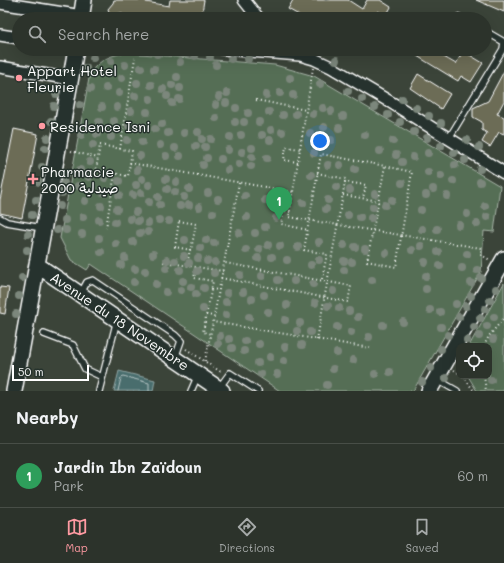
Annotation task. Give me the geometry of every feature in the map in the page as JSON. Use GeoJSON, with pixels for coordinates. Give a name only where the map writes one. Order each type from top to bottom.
{"type":"FeatureCollection","features":[{"type":"Feature","properties":{"kind":"street"},"geometry":{"type":"LineString","coordinates":[[83,12],[84,0]]}},
{"type":"Feature","properties":{"kind":"street"},"geometry":{"type":"LineString","coordinates":[[244,0],[253,12]]}},
{"type":"Feature","properties":{"kind":"street"},"geometry":{"type":"LineString","coordinates":[[0,3],[49,12]]}},
{"type":"Feature","properties":{"kind":"street"},"geometry":{"type":"LineString","coordinates":[[0,35],[12,37]]}},
{"type":"Feature","properties":{"kind":"street"},"geometry":{"type":"LineString","coordinates":[[14,391],[75,56]]}},
{"type":"Feature","properties":{"kind":"street"},"geometry":{"type":"LineString","coordinates":[[307,56],[331,67],[504,173]]}},
{"type":"Feature","properties":{"kind":"street"},"geometry":{"type":"LineString","coordinates":[[0,67],[71,79]]}},
{"type":"Feature","properties":{"kind":"street"},"geometry":{"type":"LineString","coordinates":[[433,385],[502,262]]}},
{"type":"Feature","properties":{"kind":"street","name":"Avenue du 18 Novembre"},"geometry":{"type":"LineString","coordinates":[[38,265],[220,390]]}},
{"type":"Feature","properties":{"kind":"lane"},"geometry":{"type":"LineString","coordinates":[[449,138],[503,49],[504,42],[492,35]]}},
{"type":"Feature","properties":{"kind":"lane"},"geometry":{"type":"LineString","coordinates":[[0,218],[7,222],[44,228]]}},
{"type":"Feature","properties":{"kind":"lane"},"geometry":{"type":"LineString","coordinates":[[80,295],[88,282],[93,280],[175,335],[181,341],[175,359]]}},
{"type":"Feature","properties":{"kind":"lane"},"geometry":{"type":"LineString","coordinates":[[99,391],[117,320]]}},
{"type":"Feature","properties":{"kind":"lane"},"geometry":{"type":"LineString","coordinates":[[44,334],[73,345],[85,369],[102,377]]}},
{"type":"Feature","properties":{"kind":"lane"},"geometry":{"type":"LineString","coordinates":[[220,390],[227,376],[231,374],[258,391]]}},
{"type":"Feature","properties":{"kind":"lane"},"geometry":{"type":"LineString","coordinates":[[191,391],[198,375]]}},
{"type":"Feature","properties":{"kind":"lane"},"geometry":{"type":"LineString","coordinates":[[433,385],[455,390]]}},
{"type":"Feature","properties":{"kind":"path"},"geometry":{"type":"LineString","coordinates":[[120,149],[135,58]]}},
{"type":"Feature","properties":{"kind":"path"},"geometry":{"type":"LineString","coordinates":[[314,59],[290,216],[310,221],[481,248],[481,255],[502,262]]}},
{"type":"Feature","properties":{"kind":"path"},"geometry":{"type":"LineString","coordinates":[[256,100],[306,110]]}},
{"type":"Feature","properties":{"kind":"path"},"geometry":{"type":"LineString","coordinates":[[100,145],[132,151],[130,162],[128,176],[96,170],[100,145]]}},
{"type":"Feature","properties":{"kind":"path"},"geometry":{"type":"LineString","coordinates":[[298,162],[284,160],[286,147],[300,148]]}},
{"type":"Feature","properties":{"kind":"path"},"geometry":{"type":"LineString","coordinates":[[322,279],[327,254],[304,250],[320,154],[385,166],[412,172],[396,266],[367,261],[385,166]]}},
{"type":"Feature","properties":{"kind":"path"},"geometry":{"type":"LineString","coordinates":[[130,162],[293,192]]}},
{"type":"Feature","properties":{"kind":"path"},"geometry":{"type":"LineString","coordinates":[[317,172],[346,179],[317,340]]}},
{"type":"Feature","properties":{"kind":"path"},"geometry":{"type":"LineString","coordinates":[[106,228],[115,173]]}},
{"type":"Feature","properties":{"kind":"path"},"geometry":{"type":"LineString","coordinates":[[345,182],[366,185],[363,198]]}},
{"type":"Feature","properties":{"kind":"path"},"geometry":{"type":"LineString","coordinates":[[205,362],[239,183]]}},
{"type":"Feature","properties":{"kind":"path"},"geometry":{"type":"LineString","coordinates":[[343,195],[379,201]]}},
{"type":"Feature","properties":{"kind":"path"},"geometry":{"type":"LineString","coordinates":[[290,212],[284,211],[282,224],[308,230]]}},
{"type":"Feature","properties":{"kind":"path"},"geometry":{"type":"LineString","coordinates":[[187,266],[196,224],[179,221],[175,247],[190,249]]}},
{"type":"Feature","properties":{"kind":"path"},"geometry":{"type":"LineString","coordinates":[[163,262],[223,271]]}},
{"type":"Feature","properties":{"kind":"path"},"geometry":{"type":"LineString","coordinates":[[221,278],[348,302],[352,286],[322,279],[225,263]]}},
{"type":"Feature","properties":{"kind":"path"},"geometry":{"type":"LineString","coordinates":[[196,267],[194,278],[213,281],[203,332],[210,334]]}},
{"type":"Feature","properties":{"kind":"path"},"geometry":{"type":"LineString","coordinates":[[211,289],[219,290]]}},
{"type":"Feature","properties":{"kind":"path"},"geometry":{"type":"LineString","coordinates":[[206,315],[214,316]]}},
{"type":"Feature","properties":{"kind":"path"},"geometry":{"type":"LineString","coordinates":[[485,343],[488,336],[504,318]]}},
{"type":"Feature","properties":{"kind":"path"},"geometry":{"type":"LineString","coordinates":[[213,322],[370,348]]}},
{"type":"Feature","properties":{"kind":"path"},"geometry":{"type":"LineString","coordinates":[[180,345],[227,376]]}},
{"type":"Feature","properties":{"kind":"path"},"geometry":{"type":"LineString","coordinates":[[465,379],[474,391]]}},
{"type":"Feature","properties":{"kind":"path"},"geometry":{"type":"LineString","coordinates":[[484,379],[486,391]]}},
{"type":"Feature","properties":{"kind":"green space"},"geometry":{"type":"Polygon","coordinates":[[[112,56],[166,56],[275,65],[314,76],[500,186],[494,232],[484,231],[481,272],[413,391],[280,391],[91,264],[87,270],[71,260],[60,238],[90,73],[98,64],[112,56]]]}},
{"type":"Feature","properties":{"kind":"green space"},"geometry":{"type":"Polygon","coordinates":[[[504,283],[504,391],[477,391],[470,379],[492,379],[492,343],[471,343],[504,283]]]}},
{"type":"Feature","properties":{"kind":"water"},"geometry":{"type":"Polygon","coordinates":[[[119,371],[155,380],[153,391],[114,391],[119,371]]]}},
{"type":"Feature","properties":{"kind":"building"},"geometry":{"type":"Polygon","coordinates":[[[114,0],[146,0],[146,2],[169,6],[170,0],[204,0],[202,12],[109,12],[108,9],[114,0]]]}},
{"type":"Feature","properties":{"kind":"building"},"geometry":{"type":"Polygon","coordinates":[[[293,0],[348,0],[362,9],[367,0],[380,0],[391,7],[388,12],[293,12],[288,9],[293,0]]]}},
{"type":"Feature","properties":{"kind":"building"},"geometry":{"type":"Polygon","coordinates":[[[476,0],[504,0],[504,12],[476,0]]]}},
{"type":"Feature","properties":{"kind":"building"},"geometry":{"type":"Polygon","coordinates":[[[417,56],[442,56],[456,64],[460,56],[471,56],[483,63],[471,82],[461,76],[458,81],[417,56]]]}},
{"type":"Feature","properties":{"kind":"building"},"geometry":{"type":"Polygon","coordinates":[[[504,71],[504,101],[497,114],[504,117],[504,134],[499,132],[490,147],[482,142],[487,133],[482,130],[482,122],[473,117],[473,108],[488,101],[504,71]]]}},
{"type":"Feature","properties":{"kind":"building"},"geometry":{"type":"Polygon","coordinates":[[[418,74],[450,94],[441,109],[410,88],[418,74]]]}},
{"type":"Feature","properties":{"kind":"building"},"geometry":{"type":"Polygon","coordinates":[[[14,129],[38,134],[22,218],[0,213],[0,200],[14,129]]]}},
{"type":"Feature","properties":{"kind":"building"},"geometry":{"type":"Polygon","coordinates":[[[0,287],[9,288],[5,314],[0,313],[0,287]]]}},
{"type":"Feature","properties":{"kind":"place","name":"Appart Hotel Fleurie"},"geometry":{"type":"Point","coordinates":[19,78]}},
{"type":"Feature","properties":{"kind":"place","name":"Residence Isni"},"geometry":{"type":"Point","coordinates":[42,126]}},
{"type":"Feature","properties":{"kind":"place","name":"Pharmacie 2000 صيدلية"},"geometry":{"type":"Point","coordinates":[33,179]}},
{"type":"Feature","properties":{"kind":"place","name":"Jardin Ibn Zaïdoun"},"geometry":{"type":"Point","coordinates":[279,220]}}]}
